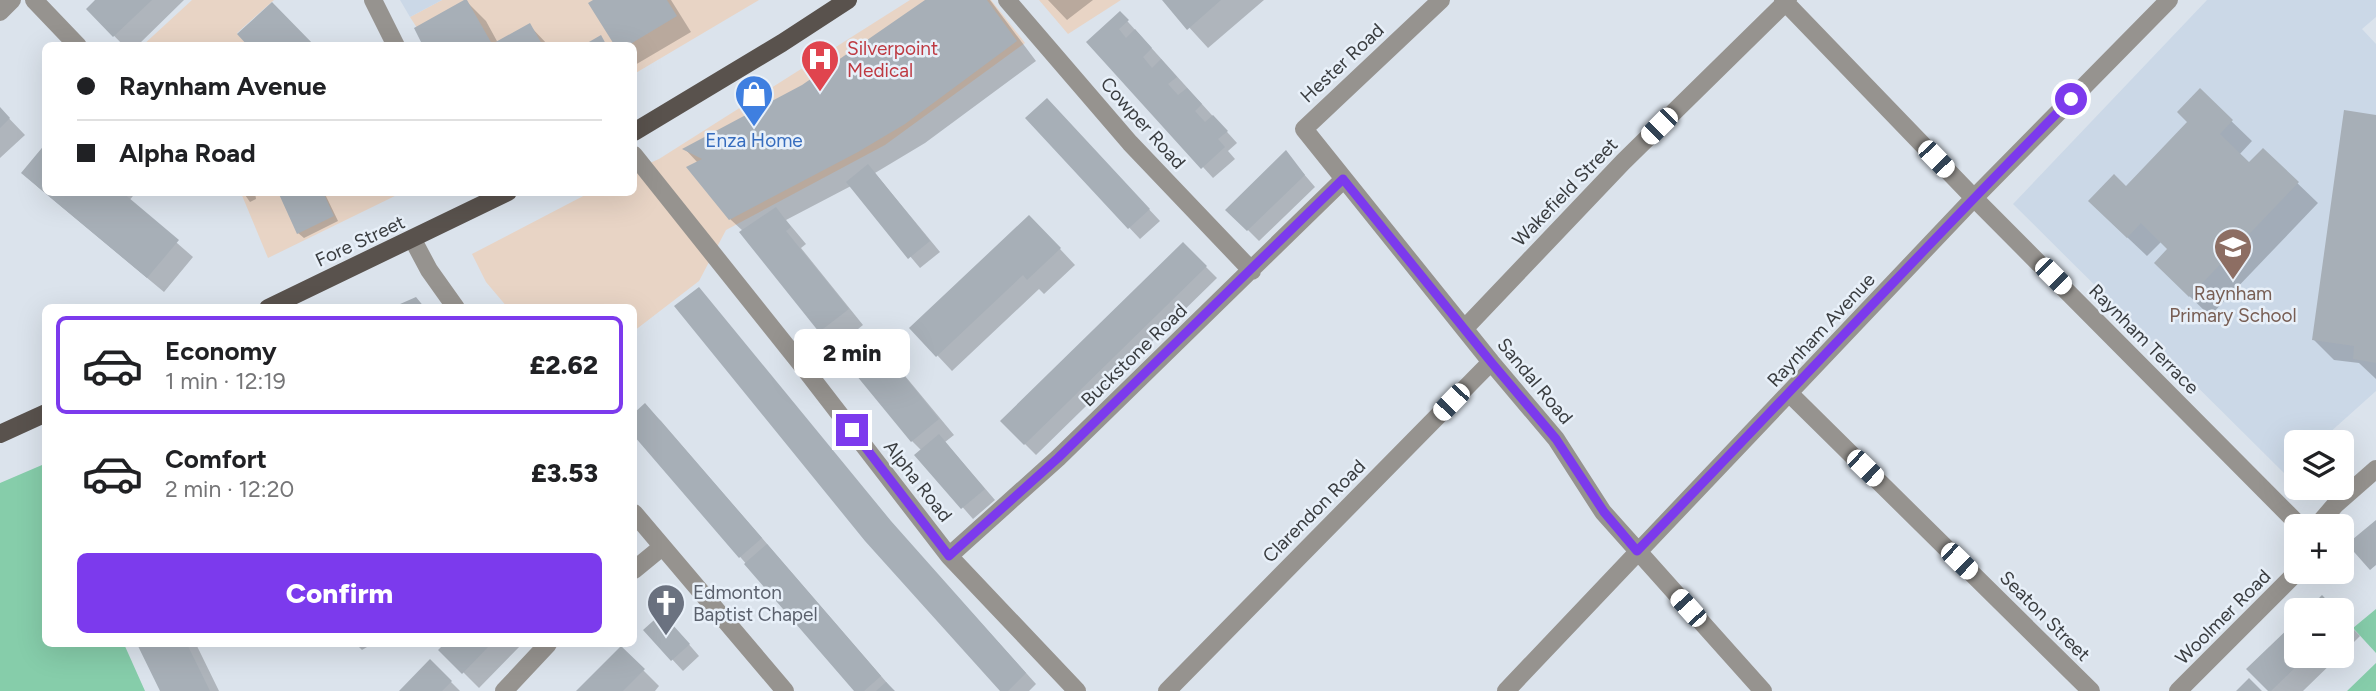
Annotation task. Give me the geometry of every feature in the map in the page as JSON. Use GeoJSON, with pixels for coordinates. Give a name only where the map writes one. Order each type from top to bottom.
{"type":"FeatureCollection","features":[{"type":"Feature","properties":{"kind":"main road"},"geometry":{"type":"LineString","coordinates":[[637,130],[782,44],[848,0]]}},
{"type":"Feature","properties":{"kind":"main road","name":"Fore Street"},"geometry":{"type":"LineString","coordinates":[[277,304],[413,240],[475,200]]}},
{"type":"Feature","properties":{"kind":"main road"},"geometry":{"type":"LineString","coordinates":[[0,434],[42,415]]}},
{"type":"Feature","properties":{"kind":"street"},"geometry":{"type":"LineString","coordinates":[[0,12],[12,0]]}},
{"type":"Feature","properties":{"kind":"street"},"geometry":{"type":"LineString","coordinates":[[34,0],[74,42]]}},
{"type":"Feature","properties":{"kind":"street"},"geometry":{"type":"LineString","coordinates":[[373,0],[394,42]]}},
{"type":"Feature","properties":{"kind":"street","name":"Cowper Road"},"geometry":{"type":"LineString","coordinates":[[1007,0],[1130,142],[1252,271]]}},
{"type":"Feature","properties":{"kind":"street","name":"Hester Road"},"geometry":{"type":"LineString","coordinates":[[1304,128],[1441,0]]}},
{"type":"Feature","properties":{"kind":"street","name":"Raynham Avenue"},"geometry":{"type":"LineString","coordinates":[[1506,691],[1974,198],[2169,0]]}},
{"type":"Feature","properties":{"kind":"street","name":"Raynham Terrace"},"geometry":{"type":"LineString","coordinates":[[1785,1],[1974,198],[2288,514]]}},
{"type":"Feature","properties":{"kind":"street","name":"Wakefield Street"},"geometry":{"type":"LineString","coordinates":[[1465,328],[1623,162],[1785,1]]}},
{"type":"Feature","properties":{"kind":"street","name":"Sandal Road"},"geometry":{"type":"LineString","coordinates":[[1304,128],[1556,439],[1604,512],[1763,691]]}},
{"type":"Feature","properties":{"kind":"street","name":"Alpha Road"},"geometry":{"type":"LineString","coordinates":[[637,159],[949,556],[1077,691]]}},
{"type":"Feature","properties":{"kind":"street","name":"Buckstone Road"},"geometry":{"type":"LineString","coordinates":[[949,556],[1058,458],[1343,179]]}},
{"type":"Feature","properties":{"kind":"street"},"geometry":{"type":"LineString","coordinates":[[413,240],[429,270],[453,304]]}},
{"type":"Feature","properties":{"kind":"street","name":"Clarendon Road"},"geometry":{"type":"LineString","coordinates":[[1167,691],[1491,362]]}},
{"type":"Feature","properties":{"kind":"street","name":"Seaton Street"},"geometry":{"type":"LineString","coordinates":[[1790,394],[2091,691]]}},
{"type":"Feature","properties":{"kind":"street"},"geometry":{"type":"LineString","coordinates":[[2327,514],[2376,469]]}},
{"type":"Feature","properties":{"kind":"street"},"geometry":{"type":"LineString","coordinates":[[637,517],[785,691]]}},
{"type":"Feature","properties":{"kind":"street"},"geometry":{"type":"LineString","coordinates":[[637,568],[662,547]]}},
{"type":"Feature","properties":{"kind":"street","name":"Woolmer Road"},"geometry":{"type":"LineString","coordinates":[[2178,691],[2285,584]]}},
{"type":"Feature","properties":{"kind":"street"},"geometry":{"type":"LineString","coordinates":[[503,691],[545,647]]}},
{"type":"Feature","properties":{"kind":"shaded area"},"geometry":{"type":"Polygon","coordinates":[[[192,0],[274,0],[237,33],[245,42],[146,42],[192,0]]]}},
{"type":"Feature","properties":{"kind":"shaded area"},"geometry":{"type":"Polygon","coordinates":[[[400,0],[442,0],[410,17],[400,0]]]}},
{"type":"Feature","properties":{"kind":"shaded area"},"geometry":{"type":"Polygon","coordinates":[[[442,0],[759,0],[637,72],[637,42],[426,42],[410,17],[442,0]]]}},
{"type":"Feature","properties":{"kind":"shaded area"},"geometry":{"type":"Polygon","coordinates":[[[910,0],[991,0],[1025,43],[885,145],[726,230],[699,281],[637,329],[637,304],[505,304],[486,282],[472,254],[583,196],[637,196],[637,169],[659,159],[910,0]]]}},
{"type":"Feature","properties":{"kind":"shaded area"},"geometry":{"type":"Polygon","coordinates":[[[1039,0],[1121,0],[1068,34],[1039,0]]]}},
{"type":"Feature","properties":{"kind":"shaded area","name":"Raynham Primary School"},"geometry":{"type":"Polygon","coordinates":[[[2207,0],[2376,0],[2376,17],[2362,29],[2376,44],[2376,391],[2332,430],[2284,430],[2284,473],[2013,204],[2207,0]]]}},
{"type":"Feature","properties":{"kind":"shaded area"},"geometry":{"type":"Polygon","coordinates":[[[242,196],[395,196],[268,258],[242,196]]]}},
{"type":"Feature","properties":{"kind":"green space"},"geometry":{"type":"Polygon","coordinates":[[[42,465],[42,647],[125,647],[145,691],[0,691],[0,483],[42,465]]]}},
{"type":"Feature","properties":{"kind":"green space"},"geometry":{"type":"Polygon","coordinates":[[[2376,609],[2376,653],[2354,629],[2376,609]]]}},
{"type":"Feature","properties":{"kind":"green space"},"geometry":{"type":"Polygon","coordinates":[[[2376,663],[2376,691],[2347,691],[2376,663]]]}},
{"type":"Feature","properties":{"kind":"building"},"geometry":{"type":"Polygon","coordinates":[[[95,0],[152,0],[113,37],[86,9],[95,0]]]}},
{"type":"Feature","properties":{"kind":"building"},"geometry":{"type":"Polygon","coordinates":[[[467,0],[491,42],[421,42],[414,28],[467,0]]]}},
{"type":"Feature","properties":{"kind":"building"},"geometry":{"type":"Polygon","coordinates":[[[593,0],[667,0],[677,16],[634,42],[612,42],[588,3],[593,0]]]}},
{"type":"Feature","properties":{"kind":"building"},"geometry":{"type":"Polygon","coordinates":[[[925,0],[987,0],[1017,41],[905,124],[729,220],[686,167],[702,159],[682,149],[802,85],[925,0]]]}},
{"type":"Feature","properties":{"kind":"building"},"geometry":{"type":"Polygon","coordinates":[[[1162,0],[1221,0],[1187,30],[1162,0]]]}},
{"type":"Feature","properties":{"kind":"building"},"geometry":{"type":"Polygon","coordinates":[[[272,2],[311,42],[244,42],[237,34],[272,2]]]}},
{"type":"Feature","properties":{"kind":"building"},"geometry":{"type":"Polygon","coordinates":[[[1120,11],[1129,20],[1119,29],[1126,38],[1135,29],[1152,48],[1143,57],[1152,68],[1161,59],[1177,77],[1168,84],[1178,95],[1187,88],[1202,104],[1195,111],[1205,122],[1213,115],[1228,131],[1218,139],[1225,147],[1201,169],[1086,42],[1120,11]]]}},
{"type":"Feature","properties":{"kind":"building"},"geometry":{"type":"Polygon","coordinates":[[[530,23],[541,42],[496,42],[530,23]]]}},
{"type":"Feature","properties":{"kind":"building"},"geometry":{"type":"Polygon","coordinates":[[[601,35],[605,42],[589,42],[601,35]]]}},
{"type":"Feature","properties":{"kind":"building"},"geometry":{"type":"Polygon","coordinates":[[[2200,88],[2233,120],[2220,134],[2249,162],[2263,148],[2299,182],[2189,297],[2154,263],[2167,249],[2141,223],[2127,238],[2088,201],[2114,174],[2126,186],[2187,122],[2177,112],[2200,88]]]}},
{"type":"Feature","properties":{"kind":"building"},"geometry":{"type":"Polygon","coordinates":[[[1047,98],[1150,209],[1128,229],[1025,118],[1047,98]]]}},
{"type":"Feature","properties":{"kind":"building"},"geometry":{"type":"Polygon","coordinates":[[[0,107],[10,118],[0,128],[0,107]]]}},
{"type":"Feature","properties":{"kind":"building"},"geometry":{"type":"Polygon","coordinates":[[[2344,110],[2376,115],[2376,363],[2353,359],[2354,346],[2312,340],[2344,110]]]}},
{"type":"Feature","properties":{"kind":"building"},"geometry":{"type":"Polygon","coordinates":[[[42,148],[42,190],[21,173],[42,148]]]}},
{"type":"Feature","properties":{"kind":"building"},"geometry":{"type":"Polygon","coordinates":[[[1286,150],[1305,175],[1247,231],[1225,210],[1286,150]]]}},
{"type":"Feature","properties":{"kind":"building"},"geometry":{"type":"Polygon","coordinates":[[[868,164],[930,241],[908,259],[846,182],[868,164]]]}},
{"type":"Feature","properties":{"kind":"building"},"geometry":{"type":"Polygon","coordinates":[[[49,196],[127,196],[179,240],[147,278],[49,196]]]}},
{"type":"Feature","properties":{"kind":"building"},"geometry":{"type":"Polygon","coordinates":[[[280,196],[325,196],[334,216],[297,234],[280,196]]]}},
{"type":"Feature","properties":{"kind":"building"},"geometry":{"type":"Polygon","coordinates":[[[776,207],[791,227],[786,231],[849,309],[819,332],[739,232],[776,207]]]}},
{"type":"Feature","properties":{"kind":"building"},"geometry":{"type":"Polygon","coordinates":[[[1029,215],[1061,248],[1027,280],[1023,275],[936,357],[909,328],[1029,215]]]}},
{"type":"Feature","properties":{"kind":"building"},"geometry":{"type":"Polygon","coordinates":[[[1183,242],[1207,266],[1024,445],[1000,421],[1183,242]]]}},
{"type":"Feature","properties":{"kind":"building"},"geometry":{"type":"Polygon","coordinates":[[[699,287],[891,521],[1026,673],[1008,691],[1000,691],[865,541],[674,306],[699,287]]]}},
{"type":"Feature","properties":{"kind":"building"},"geometry":{"type":"Polygon","coordinates":[[[416,297],[422,304],[400,304],[416,297]]]}},
{"type":"Feature","properties":{"kind":"building"},"geometry":{"type":"Polygon","coordinates":[[[876,341],[939,419],[911,442],[847,364],[876,341]]]}},
{"type":"Feature","properties":{"kind":"building"},"geometry":{"type":"Polygon","coordinates":[[[645,403],[762,538],[739,558],[637,439],[637,410],[645,403]]]}},
{"type":"Feature","properties":{"kind":"building"},"geometry":{"type":"Polygon","coordinates":[[[939,434],[985,489],[961,509],[914,455],[939,434]]]}},
{"type":"Feature","properties":{"kind":"building"},"geometry":{"type":"Polygon","coordinates":[[[2376,520],[2376,565],[2370,570],[2354,552],[2354,538],[2376,520]]]}},
{"type":"Feature","properties":{"kind":"building"},"geometry":{"type":"Polygon","coordinates":[[[767,544],[881,676],[864,691],[854,691],[744,564],[767,544]]]}},
{"type":"Feature","properties":{"kind":"building","name":"Edmonton Baptist Chapel"},"geometry":{"type":"Polygon","coordinates":[[[662,613],[690,644],[671,661],[643,630],[662,613]]]}},
{"type":"Feature","properties":{"kind":"building"},"geometry":{"type":"Polygon","coordinates":[[[2284,633],[2284,668],[2295,668],[2271,691],[2246,669],[2284,633]]]}},
{"type":"Feature","properties":{"kind":"building"},"geometry":{"type":"Polygon","coordinates":[[[138,647],[188,647],[210,691],[160,691],[138,647]]]}},
{"type":"Feature","properties":{"kind":"building"},"geometry":{"type":"Polygon","coordinates":[[[441,647],[488,647],[462,674],[438,650],[441,647]]]}},
{"type":"Feature","properties":{"kind":"building"},"geometry":{"type":"Polygon","coordinates":[[[620,647],[645,669],[623,691],[576,691],[620,647]]]}},
{"type":"Feature","properties":{"kind":"building"},"geometry":{"type":"Polygon","coordinates":[[[430,659],[452,681],[442,691],[399,691],[430,659]]]}},
{"type":"Feature","properties":{"kind":"building"},"geometry":{"type":"Polygon","coordinates":[[[2249,678],[2262,691],[2236,691],[2249,678]]]}},
{"type":"Feature","properties":{"kind":"building"},"geometry":{"type":"Polygon","coordinates":[[[886,682],[895,691],[876,691],[886,682]]]}},
{"type":"Feature","properties":{"kind":"place","name":"Silverpoint Medical"},"geometry":{"type":"Point","coordinates":[820,93]}},
{"type":"Feature","properties":{"kind":"place","name":"Enza Home"},"geometry":{"type":"Point","coordinates":[754,128]}},
{"type":"Feature","properties":{"kind":"place","name":"Raynham Primary School"},"geometry":{"type":"Point","coordinates":[2233,281]}},
{"type":"Feature","properties":{"kind":"place","name":"Edmonton Baptist Chapel"},"geometry":{"type":"Point","coordinates":[666,637]}},
{"type":"Feature","properties":{"kind":"route"},"geometry":{"type":"LineString","coordinates":[[852,430],[949,556],[1058,458],[1343,179],[1556,439],[1604,512],[1637,551],[2071,99]]}}]}
